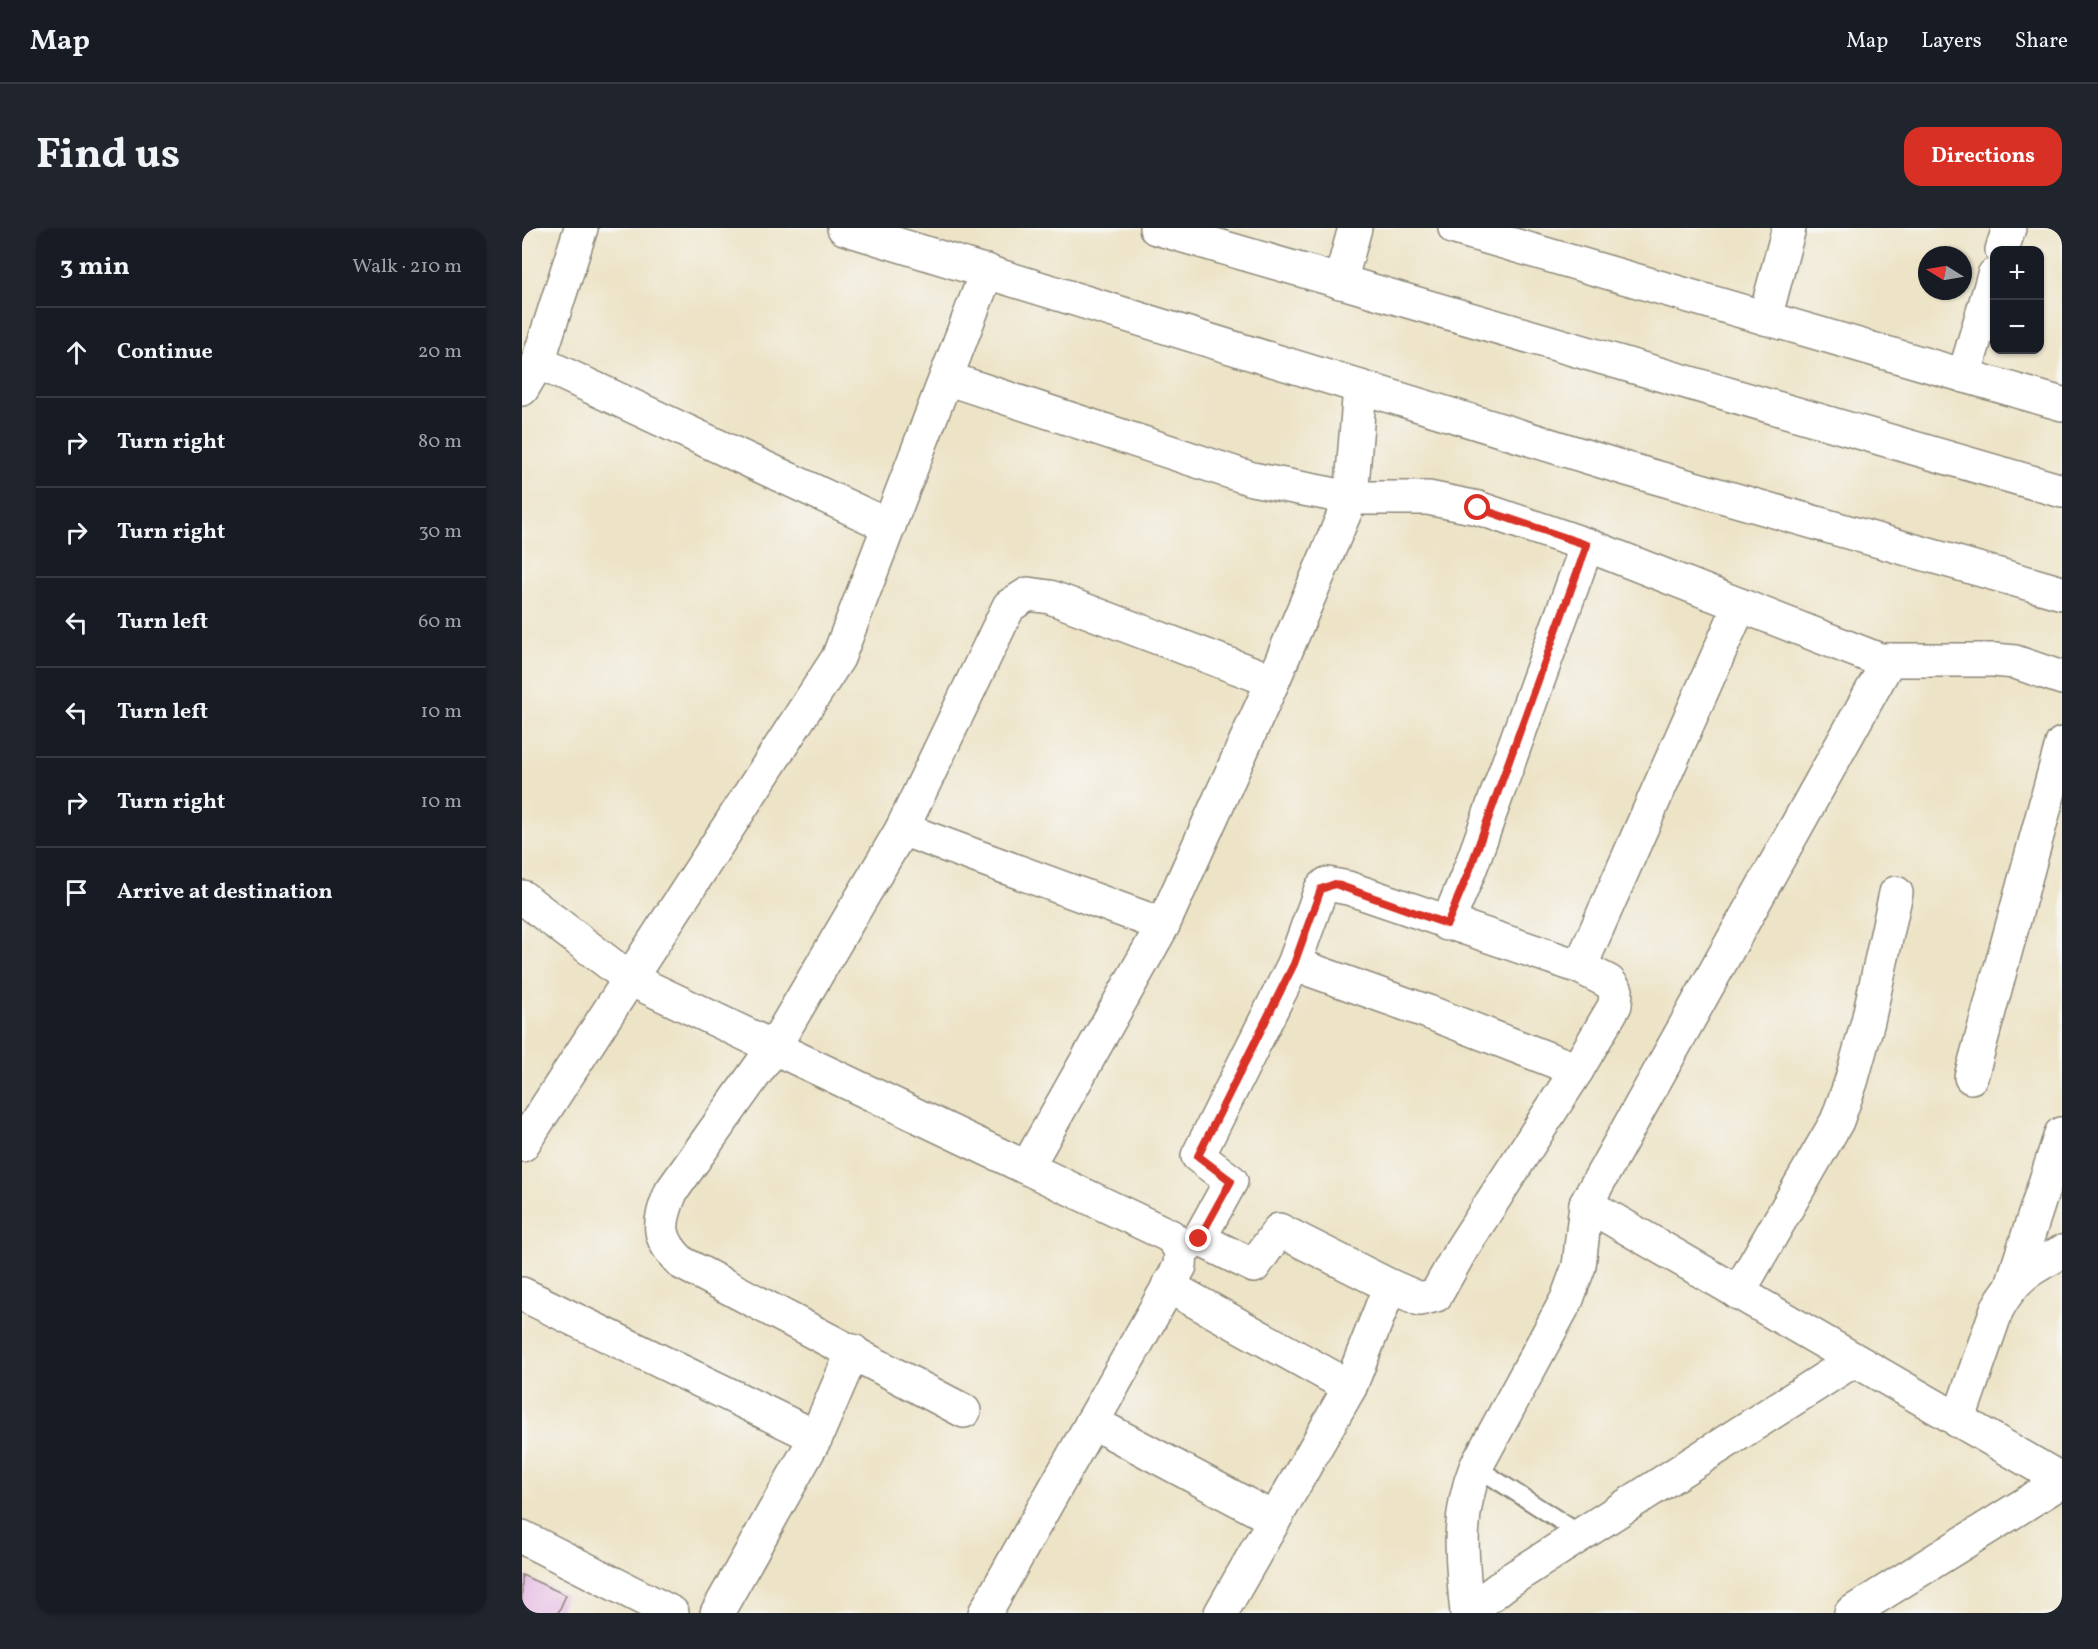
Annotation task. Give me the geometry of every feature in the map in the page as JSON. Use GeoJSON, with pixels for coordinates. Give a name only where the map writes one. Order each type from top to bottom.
{"type":"FeatureCollection","features":[{"type":"Feature","properties":{"kind":"street"},"geometry":{"type":"LineString","coordinates":[[581,228],[530,376],[889,526]]}},
{"type":"Feature","properties":{"kind":"street"},"geometry":{"type":"LineString","coordinates":[[844,228],[1627,469],[2062,593]]}},
{"type":"Feature","properties":{"kind":"street"},"geometry":{"type":"LineString","coordinates":[[1156,228],[2062,491]]}},
{"type":"Feature","properties":{"kind":"street"},"geometry":{"type":"LineString","coordinates":[[1340,282],[1355,228]]}},
{"type":"Feature","properties":{"kind":"street"},"geometry":{"type":"LineString","coordinates":[[1455,228],[1538,240],[1765,318],[2062,404]]}},
{"type":"Feature","properties":{"kind":"street"},"geometry":{"type":"LineString","coordinates":[[1765,318],[1789,228]]}},
{"type":"Feature","properties":{"kind":"street"},"geometry":{"type":"LineString","coordinates":[[2003,246],[2009,228]]}},
{"type":"Feature","properties":{"kind":"street"},"geometry":{"type":"LineString","coordinates":[[522,1145],[837,658],[987,271]]}},
{"type":"Feature","properties":{"kind":"street"},"geometry":{"type":"LineString","coordinates":[[1964,376],[1990,291]]}},
{"type":"Feature","properties":{"kind":"street"},"geometry":{"type":"LineString","coordinates":[[946,378],[1252,479],[1351,498],[1428,498],[1478,508],[1587,545],[1880,660],[2015,662],[2062,678]]}},
{"type":"Feature","properties":{"kind":"street"},"geometry":{"type":"LineString","coordinates":[[1027,1167],[1163,925],[1273,681],[1351,498],[1360,387]]}},
{"type":"Feature","properties":{"kind":"street"},"geometry":{"type":"LineString","coordinates":[[1447,924],[1470,869],[1587,545]]}},
{"type":"Feature","properties":{"kind":"street"},"geometry":{"type":"LineString","coordinates":[[964,1411],[682,1263],[665,1247],[661,1219],[671,1192],[774,1047],[902,829],[1009,606],[1028,594],[1050,597],[1273,681]]}},
{"type":"Feature","properties":{"kind":"street"},"geometry":{"type":"LineString","coordinates":[[1580,967],[1740,605]]}},
{"type":"Feature","properties":{"kind":"street"},"geometry":{"type":"LineString","coordinates":[[1467,1613],[1461,1552],[1466,1492],[1476,1467],[1567,1299],[1579,1266],[1586,1204],[1889,660]]}},
{"type":"Feature","properties":{"kind":"street"},"geometry":{"type":"LineString","coordinates":[[1971,1077],[2062,744]]}},
{"type":"Feature","properties":{"kind":"street"},"geometry":{"type":"LineString","coordinates":[[902,829],[1163,925]]}},
{"type":"Feature","properties":{"kind":"street"},"geometry":{"type":"LineString","coordinates":[[522,897],[630,979],[1170,1236],[1190,1244],[1254,1266],[1279,1230],[1420,1299],[1436,1295],[1461,1250],[1577,1070],[1615,1005],[1616,991],[1609,982],[1580,967],[1447,924],[1348,888],[1327,885],[1321,889],[1294,964],[1198,1156],[1231,1181],[1190,1244],[1180,1266],[985,1613]]}},
{"type":"Feature","properties":{"kind":"street"},"geometry":{"type":"LineString","coordinates":[[1738,1293],[1837,1121],[1851,1082],[1868,1021],[1896,893]]}},
{"type":"Feature","properties":{"kind":"street"},"geometry":{"type":"LineString","coordinates":[[1294,964],[1577,1070]]}},
{"type":"Feature","properties":{"kind":"street"},"geometry":{"type":"LineString","coordinates":[[1958,1421],[1997,1309],[2013,1282],[2061,1134]]}},
{"type":"Feature","properties":{"kind":"street"},"geometry":{"type":"LineString","coordinates":[[1586,1204],[2062,1481],[1851,1613]]}},
{"type":"Feature","properties":{"kind":"street"},"geometry":{"type":"LineString","coordinates":[[2013,1282],[2062,1252]]}},
{"type":"Feature","properties":{"kind":"street"},"geometry":{"type":"LineString","coordinates":[[1168,1286],[1350,1387]]}},
{"type":"Feature","properties":{"kind":"street"},"geometry":{"type":"LineString","coordinates":[[1221,1613],[1350,1387],[1390,1286]]}},
{"type":"Feature","properties":{"kind":"street"},"geometry":{"type":"LineString","coordinates":[[522,1294],[816,1437]]}},
{"type":"Feature","properties":{"kind":"street"},"geometry":{"type":"LineString","coordinates":[[717,1613],[816,1437],[853,1351]]}},
{"type":"Feature","properties":{"kind":"street"},"geometry":{"type":"LineString","coordinates":[[1467,1613],[1510,1580],[1854,1360]]}},
{"type":"Feature","properties":{"kind":"street"},"geometry":{"type":"LineString","coordinates":[[1092,1422],[1274,1519]]}},
{"type":"Feature","properties":{"kind":"street"},"geometry":{"type":"LineString","coordinates":[[522,1537],[672,1613]]}},
{"type":"Feature","properties":{"kind":"lane"},"geometry":{"type":"LineString","coordinates":[[1476,1467],[1582,1534]]}},
{"type":"Feature","properties":{"kind":"building"},"geometry":{"type":"Polygon","coordinates":[[[522,1575],[566,1595],[558,1613],[522,1613],[522,1575]]]}},
{"type":"Feature","properties":{"kind":"route"},"geometry":{"type":"LineString","coordinates":[[1199,1239],[1231,1181],[1198,1156],[1294,964],[1321,889],[1335,884],[1447,924],[1470,869],[1587,545],[1478,508]]}}]}
